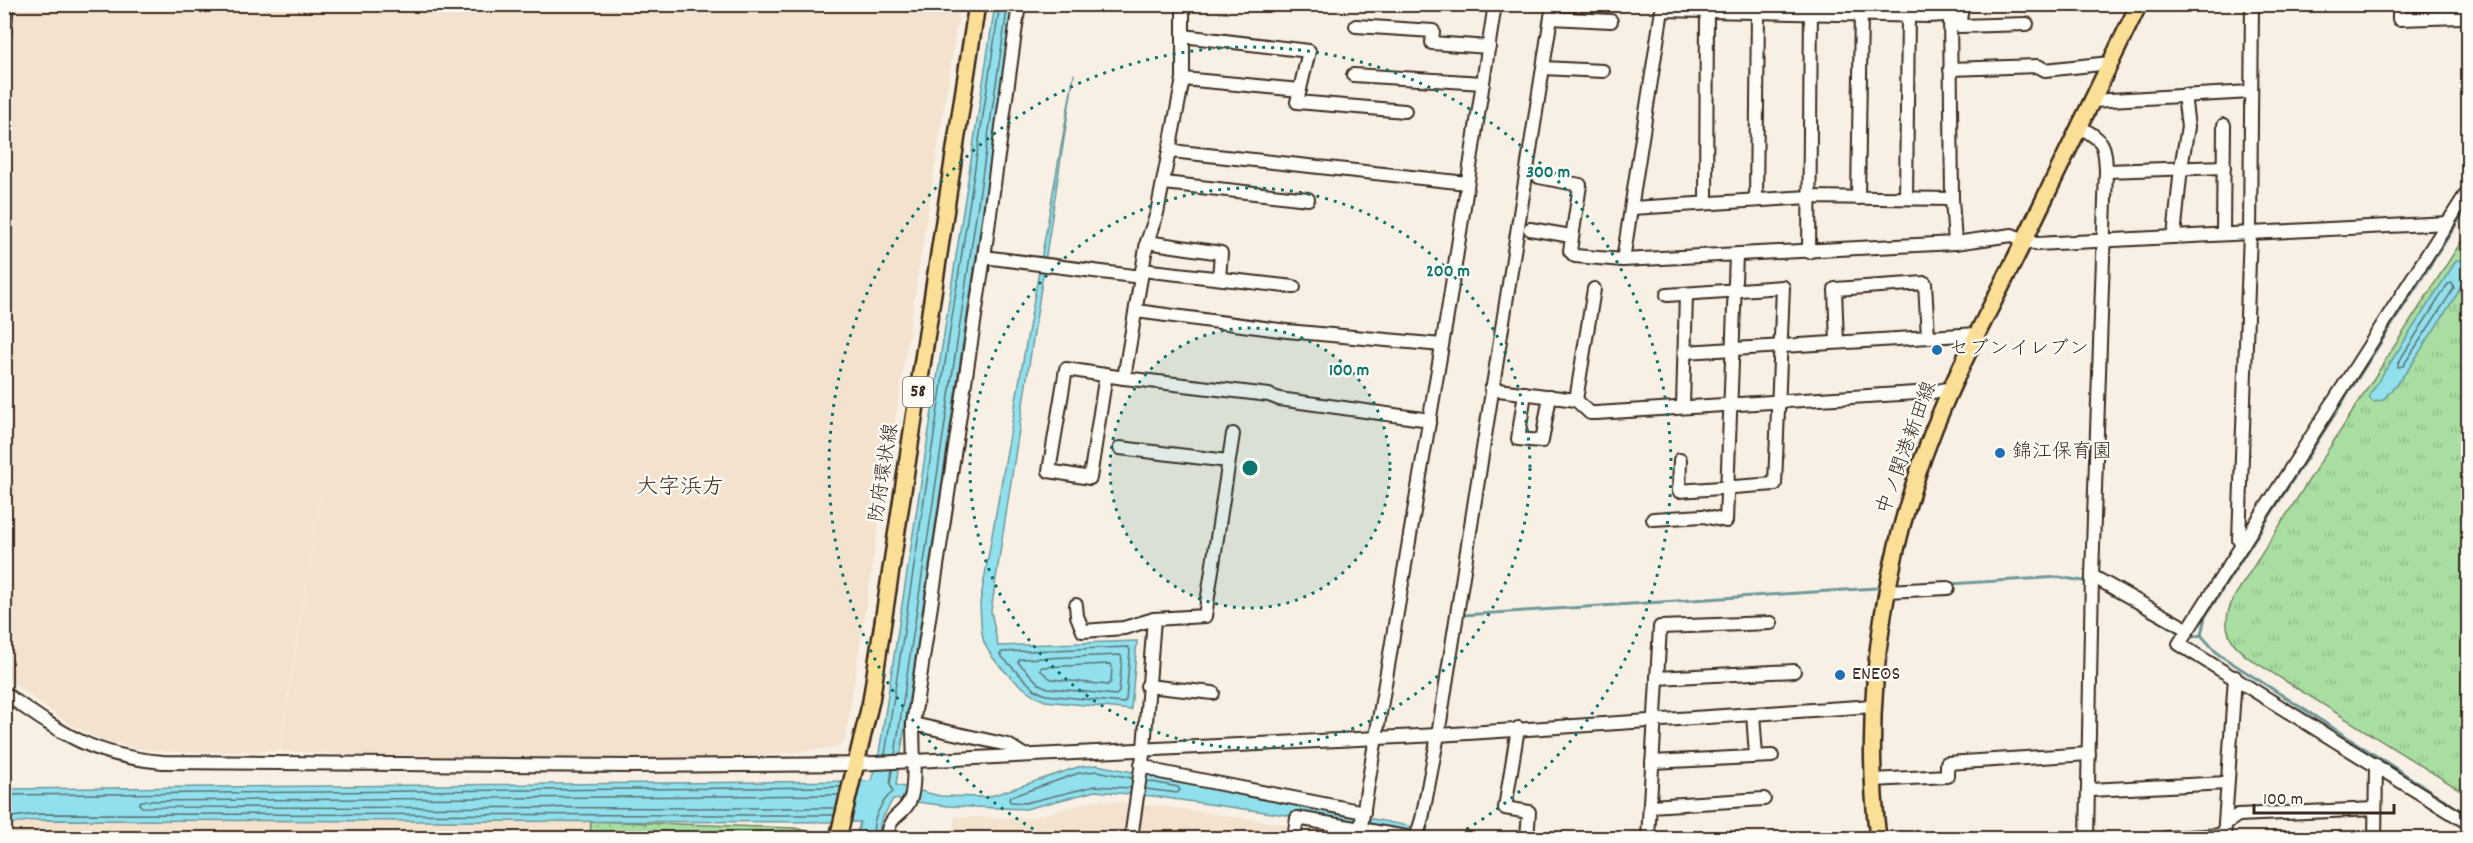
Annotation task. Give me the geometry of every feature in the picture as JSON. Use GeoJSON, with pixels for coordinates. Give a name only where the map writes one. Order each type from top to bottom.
{"type":"FeatureCollection","features":[{"type":"Feature","properties":{"kind":"main road","name":"防府環状線"},"geometry":{"type":"LineString","coordinates":[[840,832],[870,701],[889,590],[977,4]]}},
{"type":"Feature","properties":{"kind":"main road","name":"中ノ関港新田線"},"geometry":{"type":"LineString","coordinates":[[1878,838],[1874,780],[1873,706],[1887,591],[1898,539],[1916,481],[1952,388],[2139,4]]}},
{"type":"Feature","properties":{"kind":"street"},"geometry":{"type":"LineString","coordinates":[[4,37],[7,4]]}},
{"type":"Feature","properties":{"kind":"street"},"geometry":{"type":"LineString","coordinates":[[886,838],[889,823],[910,802],[914,788],[913,724],[984,257],[1019,4]]}},
{"type":"Feature","properties":{"kind":"street"},"geometry":{"type":"LineString","coordinates":[[1124,378],[1147,242],[1164,183],[1183,79],[1183,4]]}},
{"type":"Feature","properties":{"kind":"street"},"geometry":{"type":"LineString","coordinates":[[1360,833],[1430,420],[1495,4]]}},
{"type":"Feature","properties":{"kind":"street"},"geometry":{"type":"LineString","coordinates":[[1294,838],[1297,818],[1360,833],[1414,838],[1422,819],[1438,735],[1553,4]]}},
{"type":"Feature","properties":{"kind":"street"},"geometry":{"type":"LineString","coordinates":[[2242,544],[2239,540],[2250,232],[2252,4]]}},
{"type":"Feature","properties":{"kind":"street"},"geometry":{"type":"LineString","coordinates":[[2399,4],[2399,19],[2463,12]]}},
{"type":"Feature","properties":{"kind":"street"},"geometry":{"type":"LineString","coordinates":[[1623,260],[1663,7],[1707,11],[1811,8],[1861,14],[1874,10],[1908,15],[1928,10],[1957,11]]}},
{"type":"Feature","properties":{"kind":"street"},"geometry":{"type":"LineString","coordinates":[[1809,252],[1811,8]]}},
{"type":"Feature","properties":{"kind":"street"},"geometry":{"type":"LineString","coordinates":[[1751,10],[1756,199]]}},
{"type":"Feature","properties":{"kind":"street"},"geometry":{"type":"LineString","coordinates":[[1706,202],[1707,11]]}},
{"type":"Feature","properties":{"kind":"street"},"geometry":{"type":"LineString","coordinates":[[1957,11],[1960,26],[2027,24]]}},
{"type":"Feature","properties":{"kind":"street"},"geometry":{"type":"LineString","coordinates":[[1955,243],[1950,69],[1957,11]]}},
{"type":"Feature","properties":{"kind":"street"},"geometry":{"type":"LineString","coordinates":[[1858,198],[1861,14]]}},
{"type":"Feature","properties":{"kind":"street"},"geometry":{"type":"LineString","coordinates":[[1906,198],[1908,15]]}},
{"type":"Feature","properties":{"kind":"street"},"geometry":{"type":"LineString","coordinates":[[1551,18],[1611,21]]}},
{"type":"Feature","properties":{"kind":"street"},"geometry":{"type":"LineString","coordinates":[[1356,26],[1433,31],[1431,43],[1489,47]]}},
{"type":"Feature","properties":{"kind":"street"},"geometry":{"type":"LineString","coordinates":[[1183,36],[1309,51],[1297,102],[1405,111]]}},
{"type":"Feature","properties":{"kind":"street"},"geometry":{"type":"LineString","coordinates":[[1950,69],[2038,66],[2045,70],[2110,63]]}},
{"type":"Feature","properties":{"kind":"street"},"geometry":{"type":"LineString","coordinates":[[1543,68],[1603,71]]}},
{"type":"Feature","properties":{"kind":"street"},"geometry":{"type":"LineString","coordinates":[[1353,75],[1483,83]]}},
{"type":"Feature","properties":{"kind":"street"},"geometry":{"type":"LineString","coordinates":[[1183,79],[1300,90]]}},
{"type":"Feature","properties":{"kind":"street"},"geometry":{"type":"LineString","coordinates":[[2092,101],[2251,92]]}},
{"type":"Feature","properties":{"kind":"street"},"geometry":{"type":"LineString","coordinates":[[2174,237],[2181,167],[2188,127],[2184,95]]}},
{"type":"Feature","properties":{"kind":"street"},"geometry":{"type":"LineString","coordinates":[[2223,234],[2224,125]]}},
{"type":"Feature","properties":{"kind":"street"},"geometry":{"type":"LineString","coordinates":[[2080,127],[2098,137],[2105,151],[2106,171],[2092,576],[2090,790],[2087,838]]}},
{"type":"Feature","properties":{"kind":"street"},"geometry":{"type":"LineString","coordinates":[[1171,151],[1467,183]]}},
{"type":"Feature","properties":{"kind":"street"},"geometry":{"type":"LineString","coordinates":[[2106,171],[2224,167]]}},
{"type":"Feature","properties":{"kind":"street"},"geometry":{"type":"LineString","coordinates":[[1539,177],[1580,185],[1571,236],[1570,251],[1575,256],[1623,260],[1955,243],[2012,235],[2036,244],[2448,223]]}},
{"type":"Feature","properties":{"kind":"street"},"geometry":{"type":"LineString","coordinates":[[1164,183],[1308,199]]}},
{"type":"Feature","properties":{"kind":"street"},"geometry":{"type":"LineString","coordinates":[[2469,191],[2187,629],[2180,644],[2469,823]]}},
{"type":"Feature","properties":{"kind":"street"},"geometry":{"type":"LineString","coordinates":[[1632,208],[1809,197],[1952,199]]}},
{"type":"Feature","properties":{"kind":"street"},"geometry":{"type":"LineString","coordinates":[[1530,229],[1571,236]]}},
{"type":"Feature","properties":{"kind":"street"},"geometry":{"type":"LineString","coordinates":[[1147,242],[1221,253],[1219,278]]}},
{"type":"Feature","properties":{"kind":"street"},"geometry":{"type":"LineString","coordinates":[[1653,519],[1704,516],[1725,521],[1736,255]]}},
{"type":"Feature","properties":{"kind":"street"},"geometry":{"type":"LineString","coordinates":[[984,257],[1294,287]]}},
{"type":"Feature","properties":{"kind":"street"},"geometry":{"type":"LineString","coordinates":[[1837,342],[1835,289],[1925,283],[1928,337]]}},
{"type":"Feature","properties":{"kind":"street"},"geometry":{"type":"LineString","coordinates":[[1667,295],[1783,287],[1774,484],[1679,491],[1680,460]]}},
{"type":"Feature","properties":{"kind":"street"},"geometry":{"type":"LineString","coordinates":[[1576,400],[1594,289]]}},
{"type":"Feature","properties":{"kind":"street"},"geometry":{"type":"LineString","coordinates":[[1683,406],[1686,294]]}},
{"type":"Feature","properties":{"kind":"street"},"geometry":{"type":"LineString","coordinates":[[1136,310],[1287,331],[1442,345]]}},
{"type":"Feature","properties":{"kind":"street"},"geometry":{"type":"LineString","coordinates":[[1685,352],[1978,334]]}},
{"type":"Feature","properties":{"kind":"street"},"geometry":{"type":"LineString","coordinates":[[1106,374],[1090,478],[1049,471],[1066,369],[1106,374],[1124,378],[1269,395],[1279,399],[1430,420]]}},
{"type":"Feature","properties":{"kind":"street"},"geometry":{"type":"LineString","coordinates":[[1491,389],[1576,400],[1590,413],[1596,413],[1932,392],[1952,388]]}},
{"type":"Feature","properties":{"kind":"street"},"geometry":{"type":"LineString","coordinates":[[1525,393],[1518,439],[1542,441],[1550,396]]}},
{"type":"Feature","properties":{"kind":"street"},"geometry":{"type":"LineString","coordinates":[[1076,604],[1077,616],[1083,631],[1124,628],[1154,619],[1205,616],[1233,434]]}},
{"type":"Feature","properties":{"kind":"street"},"geometry":{"type":"LineString","coordinates":[[1120,448],[1228,461]]}},
{"type":"Feature","properties":{"kind":"street"},"geometry":{"type":"LineString","coordinates":[[2092,576],[2187,629]]}},
{"type":"Feature","properties":{"kind":"street"},"geometry":{"type":"LineString","coordinates":[[1887,591],[1948,588]]}},
{"type":"Feature","properties":{"kind":"street"},"geometry":{"type":"LineString","coordinates":[[1131,838],[1144,748],[1147,686],[1154,619]]}},
{"type":"Feature","properties":{"kind":"street"},"geometry":{"type":"LineString","coordinates":[[1648,838],[1660,627],[1771,623]]}},
{"type":"Feature","properties":{"kind":"street"},"geometry":{"type":"LineString","coordinates":[[1657,678],[1794,671]]}},
{"type":"Feature","properties":{"kind":"street"},"geometry":{"type":"LineString","coordinates":[[2224,833],[2235,677]]}},
{"type":"Feature","properties":{"kind":"street"},"geometry":{"type":"LineString","coordinates":[[1147,686],[1212,693]]}},
{"type":"Feature","properties":{"kind":"street"},"geometry":{"type":"LineString","coordinates":[[4,693],[58,730],[88,747],[138,760],[854,771],[912,761],[1438,735],[1873,706]]}},
{"type":"Feature","properties":{"kind":"street"},"geometry":{"type":"LineString","coordinates":[[1753,714],[1756,756]]}},
{"type":"Feature","properties":{"kind":"street"},"geometry":{"type":"LineString","coordinates":[[913,724],[1008,745],[1024,755]]}},
{"type":"Feature","properties":{"kind":"street"},"geometry":{"type":"LineString","coordinates":[[1518,728],[1505,808],[1529,812],[1527,838]]}},
{"type":"Feature","properties":{"kind":"street"},"geometry":{"type":"LineString","coordinates":[[1874,780],[1947,776],[1947,762],[2089,754]]}},
{"type":"Feature","properties":{"kind":"street"},"geometry":{"type":"LineString","coordinates":[[1652,762],[1772,756]]}},
{"type":"Feature","properties":{"kind":"street"},"geometry":{"type":"LineString","coordinates":[[2375,838],[2376,765]]}},
{"type":"Feature","properties":{"kind":"street"},"geometry":{"type":"LineString","coordinates":[[1141,767],[1364,813]]}},
{"type":"Feature","properties":{"kind":"street"},"geometry":{"type":"LineString","coordinates":[[2090,790],[2227,783]]}},
{"type":"Feature","properties":{"kind":"street"},"geometry":{"type":"LineString","coordinates":[[1650,806],[1764,799]]}},
{"type":"Feature","properties":{"kind":"street"},"geometry":{"type":"LineString","coordinates":[[2166,838],[2224,833],[2238,815],[2375,808]]}},
{"type":"Feature","properties":{"kind":"shaded area"},"geometry":{"type":"Polygon","coordinates":[[[5,5],[960,5],[845,741],[838,747],[731,759],[367,755],[280,751],[341,367],[279,751],[170,752],[134,748],[101,740],[69,724],[5,677],[5,5]]]}},
{"type":"Feature","properties":{"kind":"shaded area"},"geometry":{"type":"Polygon","coordinates":[[[1097,800],[1159,806],[1291,825],[1289,838],[951,838],[955,817],[1029,818],[1097,800]]]}},
{"type":"Feature","properties":{"kind":"shaded area"},"geometry":{"type":"Polygon","coordinates":[[[37,820],[591,821],[590,838],[5,838],[4,824],[37,820]]]}},
{"type":"Feature","properties":{"kind":"green space"},"geometry":{"type":"Polygon","coordinates":[[[2468,231],[2468,795],[2250,659],[2230,637],[2227,621],[2236,594],[2468,231]]]}},
{"type":"Feature","properties":{"kind":"green space"},"geometry":{"type":"Polygon","coordinates":[[[591,821],[795,828],[818,834],[817,838],[590,838],[591,821]]]}},
{"type":"Feature","properties":{"kind":"water"},"geometry":{"type":"Polygon","coordinates":[[[1014,4],[896,785],[940,796],[988,797],[1078,767],[1097,765],[1414,827],[1414,837],[1293,816],[1152,796],[1095,791],[1026,809],[948,806],[893,799],[881,821],[879,831],[883,838],[856,838],[860,822],[37,820],[5,824],[4,789],[871,781],[879,753],[995,5],[1014,4]]]}},
{"type":"Feature","properties":{"kind":"water"},"geometry":{"type":"Polygon","coordinates":[[[1074,74],[991,611],[998,646],[1137,641],[1131,710],[1045,701],[1037,697],[1001,668],[984,642],[981,628],[980,603],[1074,74]]]}},
{"type":"Feature","properties":{"kind":"water"},"geometry":{"type":"Polygon","coordinates":[[[2463,260],[2468,263],[2468,268],[2459,291],[2408,370],[2383,400],[2374,402],[2370,399],[2370,394],[2456,261],[2463,260]]]}},
{"type":"Feature","properties":{"kind":"waterway"},"geometry":{"type":"LineString","coordinates":[[2201,635],[2205,617],[2468,206]]}},
{"type":"Feature","properties":{"kind":"waterway"},"geometry":{"type":"LineString","coordinates":[[1949,584],[2059,577],[2089,582]]}},
{"type":"Feature","properties":{"kind":"waterway"},"geometry":{"type":"LineString","coordinates":[[1463,615],[1876,588]]}},
{"type":"Feature","properties":{"kind":"waterway"},"geometry":{"type":"LineString","coordinates":[[2131,605],[2183,635]]}},
{"type":"Feature","properties":{"kind":"waterway"},"geometry":{"type":"LineString","coordinates":[[2201,635],[2218,654],[2468,815]]}},
{"type":"Feature","properties":{"kind":"waterway"},"geometry":{"type":"LineString","coordinates":[[2188,638],[2201,635]]}},
{"type":"Feature","properties":{"kind":"waterway"},"geometry":{"type":"LineString","coordinates":[[1425,838],[1429,815]]}},
{"type":"Feature","properties":{"kind":"place","name":"セブンイレブン"},"geometry":{"type":"Point","coordinates":[1937,350]}},
{"type":"Feature","properties":{"kind":"place","name":"錦江保育園"},"geometry":{"type":"Point","coordinates":[2000,453]}},
{"type":"Feature","properties":{"kind":"place","name":"ENEOS"},"geometry":{"type":"Point","coordinates":[1840,675]}},
{"type":"Feature","properties":{"kind":"district","name":"大字浜方"},"geometry":{"type":"Point","coordinates":[680,488]}}]}
